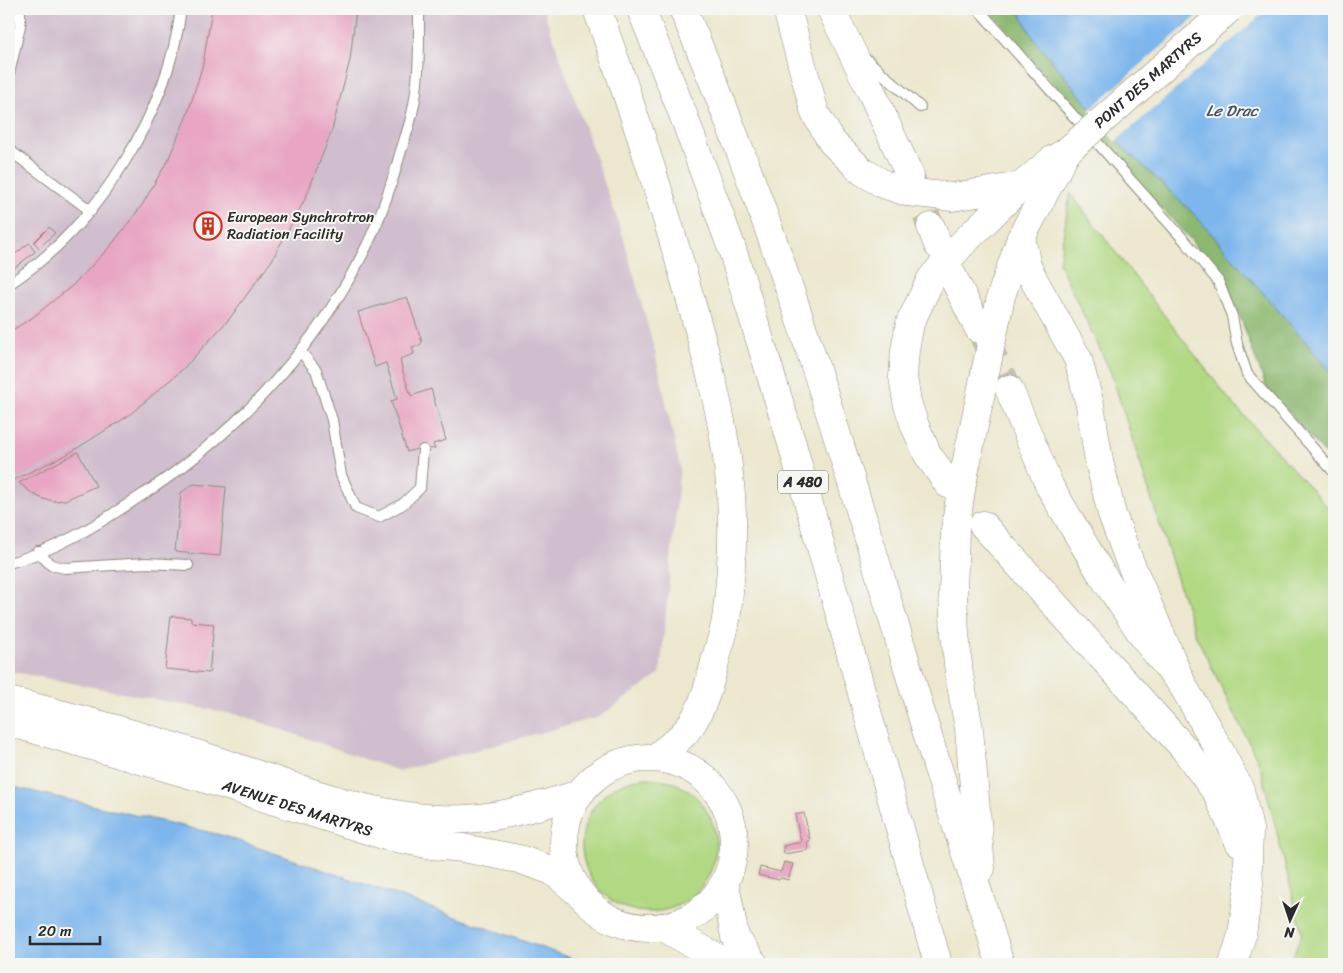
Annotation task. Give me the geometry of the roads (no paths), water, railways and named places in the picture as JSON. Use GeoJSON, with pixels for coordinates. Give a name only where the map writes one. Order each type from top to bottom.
{"type":"FeatureCollection","features":[{"type":"Feature","properties":{"kind":"main road"},"geometry":{"type":"LineString","coordinates":[[597,9],[664,205],[709,368],[721,422],[729,473],[732,510],[732,549],[726,622],[701,707],[691,726],[656,757]]}},
{"type":"Feature","properties":{"kind":"main road","name":"A 480"},"geometry":{"type":"LineString","coordinates":[[641,9],[683,114],[732,249],[792,444],[938,964]]}},
{"type":"Feature","properties":{"kind":"main road","name":"A 480"},"geometry":{"type":"LineString","coordinates":[[683,9],[731,127],[772,239],[816,369],[942,785],[986,914],[1000,964]]}},
{"type":"Feature","properties":{"kind":"main road"},"geometry":{"type":"LineString","coordinates":[[787,9],[815,113],[832,142],[862,171],[883,184],[907,192],[934,195],[952,196],[1021,186]]}},
{"type":"Feature","properties":{"kind":"main road"},"geometry":{"type":"LineString","coordinates":[[831,9],[910,176]]}},
{"type":"Feature","properties":{"kind":"main road","name":"PONT DES MARTYRS"},"geometry":{"type":"LineString","coordinates":[[1066,152],[1229,9]]}},
{"type":"Feature","properties":{"kind":"main road"},"geometry":{"type":"LineString","coordinates":[[986,914],[968,730],[958,674],[953,595],[955,530],[962,484],[998,310],[1021,238],[1066,152]]}},
{"type":"Feature","properties":{"kind":"main road"},"geometry":{"type":"LineString","coordinates":[[948,484],[928,455],[907,402],[903,377],[910,323],[931,279],[960,246],[1021,186],[1052,160],[1066,152]]}},
{"type":"Feature","properties":{"kind":"main road"},"geometry":{"type":"LineString","coordinates":[[1021,238],[1027,266],[1078,359],[1090,406],[1099,461],[1112,514],[1129,560],[1182,684],[1240,790],[1249,829],[1249,884],[1242,935],[1233,964]]}},
{"type":"Feature","properties":{"kind":"main road"},"geometry":{"type":"LineString","coordinates":[[951,273],[979,328]]}},
{"type":"Feature","properties":{"kind":"main road"},"geometry":{"type":"LineString","coordinates":[[1009,389],[1055,495],[1102,575],[1148,643],[1182,684]]}},
{"type":"Feature","properties":{"kind":"main road"},"geometry":{"type":"LineString","coordinates":[[982,525],[1183,747],[1217,793],[1248,864]]}},
{"type":"Feature","properties":{"kind":"main road","name":"AVENUE DES MARTYRS"},"geometry":{"type":"LineString","coordinates":[[9,701],[178,748],[348,804],[409,816],[467,819],[522,810],[577,795]]}},
{"type":"Feature","properties":{"kind":"main road","name":"AVENUE DES MARTYRS"},"geometry":{"type":"LineString","coordinates":[[9,722],[199,776],[386,836],[519,859],[553,871],[581,895]]}},
{"type":"Feature","properties":{"kind":"main road"},"geometry":{"type":"LineString","coordinates":[[656,757],[684,764],[707,780],[725,802],[734,829],[734,857],[725,884],[709,904],[688,919],[663,927],[640,928],[618,922],[597,911],[581,895],[568,872],[563,846],[566,819],[577,795],[598,773],[626,760],[656,757]]}},
{"type":"Feature","properties":{"kind":"main road"},"geometry":{"type":"LineString","coordinates":[[725,884],[735,937],[754,964]]}},
{"type":"Feature","properties":{"kind":"main road"},"geometry":{"type":"LineString","coordinates":[[663,927],[728,964]]}},
{"type":"Feature","properties":{"kind":"lane"},"geometry":{"type":"LineString","coordinates":[[9,74],[20,26],[20,9]]}},
{"type":"Feature","properties":{"kind":"lane"},"geometry":{"type":"LineString","coordinates":[[9,284],[26,273],[66,238],[91,211],[116,176],[149,117],[170,61],[181,9]]}},
{"type":"Feature","properties":{"kind":"lane"},"geometry":{"type":"LineString","coordinates":[[9,563],[38,552],[102,522],[166,480],[223,435],[264,396],[301,352],[330,310],[361,258],[382,211],[412,113],[419,54],[419,9]]}},
{"type":"Feature","properties":{"kind":"lane"},"geometry":{"type":"LineString","coordinates":[[978,9],[1218,281],[1232,316],[1236,344],[1247,374],[1334,472]]}},
{"type":"Feature","properties":{"kind":"lane"},"geometry":{"type":"LineString","coordinates":[[848,44],[920,107]]}},
{"type":"Feature","properties":{"kind":"lane"},"geometry":{"type":"LineString","coordinates":[[9,150],[91,211]]}},
{"type":"Feature","properties":{"kind":"lane"},"geometry":{"type":"LineString","coordinates":[[301,352],[316,370],[332,420],[341,475],[356,508],[379,517],[403,504],[420,488],[423,450]]}},
{"type":"Feature","properties":{"kind":"lane"},"geometry":{"type":"LineString","coordinates":[[38,552],[51,565],[65,568],[146,563],[188,565]]}},
{"type":"Feature","properties":{"kind":"water","name":"Le Drac"},"geometry":{"type":"Polygon","coordinates":[[[1018,9],[1334,9],[1334,375],[1196,216],[1118,142],[1032,36],[1018,9]]]}},
{"type":"Feature","properties":{"kind":"water"},"geometry":{"type":"Polygon","coordinates":[[[9,786],[221,835],[365,884],[587,964],[9,964],[9,786]]]}},
{"type":"Feature","properties":{"kind":"tunnel"},"geometry":{"type":"LineString","coordinates":[[910,176],[931,227]]}},
{"type":"Feature","properties":{"kind":"tunnel"},"geometry":{"type":"LineString","coordinates":[[983,336],[1009,389]]}},
{"type":"Feature","properties":{"kind":"place","name":"European Synchrotron Radiation Facility"},"geometry":{"type":"Point","coordinates":[208,226]}}]}
